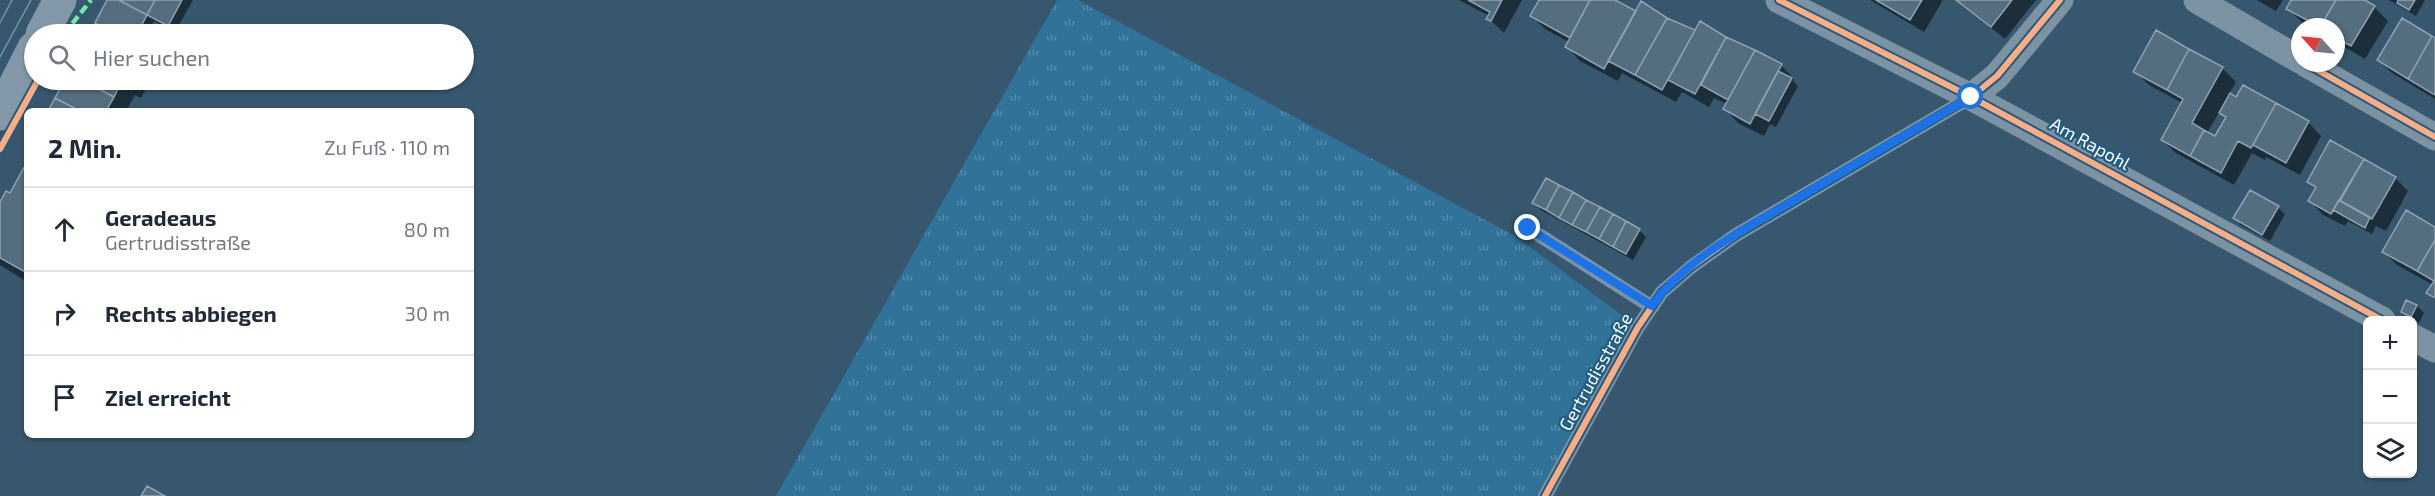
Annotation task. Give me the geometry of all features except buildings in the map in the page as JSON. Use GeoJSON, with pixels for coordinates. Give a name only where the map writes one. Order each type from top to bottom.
{"type":"FeatureCollection","features":[{"type":"Feature","properties":{"kind":"main road"},"geometry":{"type":"LineString","coordinates":[[47,24],[60,0]]}},
{"type":"Feature","properties":{"kind":"main road"},"geometry":{"type":"LineString","coordinates":[[0,114],[24,67]]}},
{"type":"Feature","properties":{"kind":"street","name":"Am Rapohl"},"geometry":{"type":"LineString","coordinates":[[1779,0],[1971,97],[2373,316]]}},
{"type":"Feature","properties":{"kind":"street","name":"Gertrudisstraße"},"geometry":{"type":"LineString","coordinates":[[1971,97],[1997,76],[2060,0]]}},
{"type":"Feature","properties":{"kind":"street"},"geometry":{"type":"LineString","coordinates":[[2197,0],[2291,55]]}},
{"type":"Feature","properties":{"kind":"street"},"geometry":{"type":"LineString","coordinates":[[2322,72],[2435,137]]}},
{"type":"Feature","properties":{"kind":"street"},"geometry":{"type":"LineString","coordinates":[[2417,340],[2435,349]]}},
{"type":"Feature","properties":{"kind":"lane","name":"Gertrudisstraße"},"geometry":{"type":"LineString","coordinates":[[1545,496],[1638,327],[1662,292],[1691,267],[1736,235],[1971,97]]}},
{"type":"Feature","properties":{"kind":"lane"},"geometry":{"type":"LineString","coordinates":[[1528,228],[1652,306]]}},
{"type":"Feature","properties":{"kind":"green space"},"geometry":{"type":"Polygon","coordinates":[[[1057,0],[1078,0],[1515,236],[1638,327],[1545,496],[776,496],[1057,0]]]}},
{"type":"Feature","properties":{"kind":"tram line"},"geometry":{"type":"LineString","coordinates":[[0,23],[12,0]]}},
{"type":"Feature","properties":{"kind":"tram line"},"geometry":{"type":"LineString","coordinates":[[0,57],[31,0]]}},
{"type":"Feature","properties":{"kind":"marked path"},"geometry":{"type":"LineString","coordinates":[[72,24],[91,0]]}},
{"type":"Feature","properties":{"kind":"cycle path"},"geometry":{"type":"LineString","coordinates":[[1779,0],[1971,97],[2375,316]]}},
{"type":"Feature","properties":{"kind":"cycle path"},"geometry":{"type":"LineString","coordinates":[[1545,496],[1638,327],[1662,292],[1691,267],[1736,235],[1971,97],[1997,76],[2060,0]]}},
{"type":"Feature","properties":{"kind":"cycle path"},"geometry":{"type":"LineString","coordinates":[[2321,72],[2435,137]]}},
{"type":"Feature","properties":{"kind":"cycle path"},"geometry":{"type":"LineString","coordinates":[[0,149],[32,90]]}},
{"type":"Feature","properties":{"kind":"route"},"geometry":{"type":"LineString","coordinates":[[1528,228],[1652,306],[1662,292],[1691,267],[1736,235],[1971,97]]}}]}
